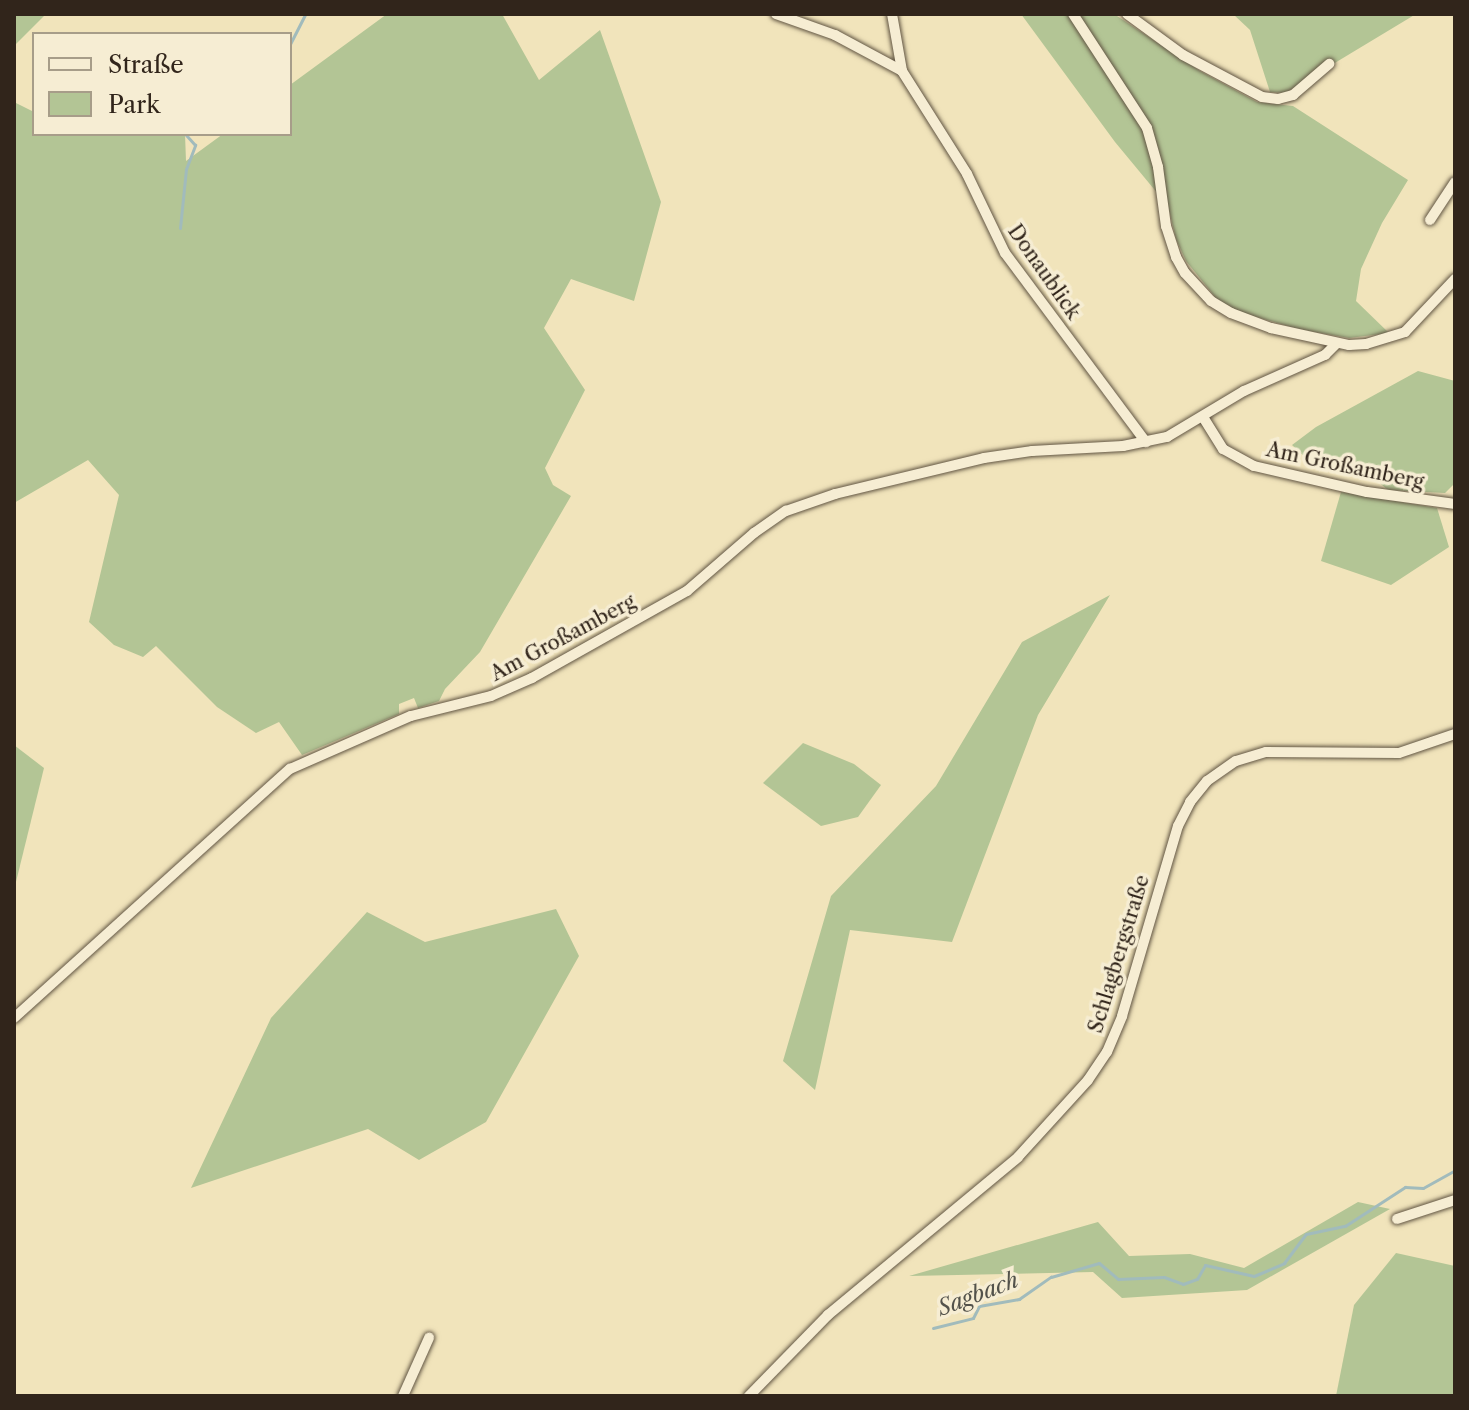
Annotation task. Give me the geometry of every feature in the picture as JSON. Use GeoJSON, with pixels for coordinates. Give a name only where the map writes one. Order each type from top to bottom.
{"type":"FeatureCollection","features":[{"type":"Feature","properties":{"kind":"street"},"geometry":{"type":"LineString","coordinates":[[776,14],[835,35],[902,71]]}},
{"type":"Feature","properties":{"kind":"street"},"geometry":{"type":"LineString","coordinates":[[892,14],[902,71]]}},
{"type":"Feature","properties":{"kind":"street"},"geometry":{"type":"LineString","coordinates":[[1073,14],[1147,128],[1158,167],[1166,226],[1176,257],[1198,290],[1247,320],[1337,343],[1366,344],[1405,332],[1455,279]]}},
{"type":"Feature","properties":{"kind":"street"},"geometry":{"type":"LineString","coordinates":[[1127,14],[1183,55],[1262,97],[1278,99],[1293,95],[1329,64]]}},
{"type":"Feature","properties":{"kind":"street","name":"Donaublick"},"geometry":{"type":"LineString","coordinates":[[902,71],[967,174],[1005,253],[1146,442]]}},
{"type":"Feature","properties":{"kind":"street"},"geometry":{"type":"LineString","coordinates":[[1430,220],[1455,182]]}},
{"type":"Feature","properties":{"kind":"street","name":"Am Großamberg"},"geometry":{"type":"LineString","coordinates":[[14,1018],[290,769],[411,716],[491,696],[532,678],[687,591],[786,511],[835,494],[984,458],[1146,442],[1167,437],[1244,391],[1325,355],[1337,343]]}},
{"type":"Feature","properties":{"kind":"street","name":"Am Großamberg"},"geometry":{"type":"LineString","coordinates":[[1203,417],[1223,449],[1254,466],[1367,492],[1455,504]]}},
{"type":"Feature","properties":{"kind":"street","name":"Schlagbergstraße"},"geometry":{"type":"LineString","coordinates":[[749,1396],[828,1315],[1018,1157],[1088,1080],[1107,1052],[1122,1016],[1178,826],[1207,781],[1236,761],[1266,752],[1399,753],[1455,734]]}},
{"type":"Feature","properties":{"kind":"street"},"geometry":{"type":"LineString","coordinates":[[1397,1219],[1455,1200]]}},
{"type":"Feature","properties":{"kind":"street"},"geometry":{"type":"LineString","coordinates":[[403,1396],[429,1338]]}},
{"type":"Feature","properties":{"kind":"green space"},"geometry":{"type":"Polygon","coordinates":[[[14,14],[46,14],[14,46],[14,14]]]}},
{"type":"Feature","properties":{"kind":"green space"},"geometry":{"type":"Polygon","coordinates":[[[387,14],[502,14],[539,80],[600,30],[661,202],[634,301],[571,279],[544,328],[585,390],[545,468],[553,485],[571,496],[480,652],[445,689],[439,701],[418,708],[414,698],[399,704],[399,714],[302,755],[279,722],[256,733],[217,707],[156,646],[143,657],[114,645],[89,622],[119,495],[88,460],[14,503],[14,102],[32,111],[32,136],[185,136],[186,161],[220,136],[292,136],[292,84],[387,14]]]}},
{"type":"Feature","properties":{"kind":"green space"},"geometry":{"type":"Polygon","coordinates":[[[1021,14],[1114,14],[1200,71],[1257,102],[1293,106],[1408,180],[1382,223],[1361,269],[1356,301],[1389,333],[1349,338],[1298,329],[1236,311],[1216,298],[1186,261],[1176,239],[1168,206],[1115,142],[1021,14]]]}},
{"type":"Feature","properties":{"kind":"green space"},"geometry":{"type":"Polygon","coordinates":[[[1233,14],[1416,14],[1285,93],[1270,92],[1250,30],[1233,14]]]}},
{"type":"Feature","properties":{"kind":"green space"},"geometry":{"type":"Polygon","coordinates":[[[1418,371],[1455,381],[1455,483],[1445,493],[1388,490],[1358,465],[1308,460],[1292,445],[1316,427],[1418,371]]]}},
{"type":"Feature","properties":{"kind":"green space"},"geometry":{"type":"Polygon","coordinates":[[[1341,492],[1437,508],[1449,547],[1391,585],[1321,561],[1341,492]]]}},
{"type":"Feature","properties":{"kind":"green space"},"geometry":{"type":"Polygon","coordinates":[[[1110,595],[1038,715],[952,942],[850,930],[815,1090],[783,1061],[831,896],[936,786],[1022,642],[1110,595]]]}},
{"type":"Feature","properties":{"kind":"green space"},"geometry":{"type":"Polygon","coordinates":[[[803,743],[854,764],[881,785],[858,817],[821,826],[763,783],[803,743]]]}},
{"type":"Feature","properties":{"kind":"green space"},"geometry":{"type":"Polygon","coordinates":[[[14,745],[44,768],[14,890],[14,745]]]}},
{"type":"Feature","properties":{"kind":"green space"},"geometry":{"type":"Polygon","coordinates":[[[556,909],[579,956],[486,1122],[419,1160],[368,1129],[191,1188],[271,1018],[367,912],[425,942],[556,909]]]}},
{"type":"Feature","properties":{"kind":"green space"},"geometry":{"type":"Polygon","coordinates":[[[1358,1202],[1390,1209],[1247,1290],[1122,1298],[1093,1272],[909,1276],[1098,1222],[1129,1256],[1190,1254],[1244,1268],[1358,1202]]]}},
{"type":"Feature","properties":{"kind":"green space"},"geometry":{"type":"Polygon","coordinates":[[[1396,1253],[1455,1266],[1455,1396],[1336,1396],[1354,1305],[1396,1253]]]}},
{"type":"Feature","properties":{"kind":"waterway"},"geometry":{"type":"LineString","coordinates":[[292,40],[305,14]]}},
{"type":"Feature","properties":{"kind":"waterway"},"geometry":{"type":"LineString","coordinates":[[180,228],[186,169],[195,145],[187,136]]}},
{"type":"Feature","properties":{"kind":"waterway","name":"Sagbach"},"geometry":{"type":"LineString","coordinates":[[933,1328],[973,1318],[979,1306],[1019,1299],[1051,1277],[1099,1263],[1118,1279],[1164,1277],[1183,1284],[1197,1279],[1205,1265],[1254,1276],[1284,1263],[1306,1234],[1345,1226],[1405,1187],[1423,1188],[1455,1170]]}}]}
